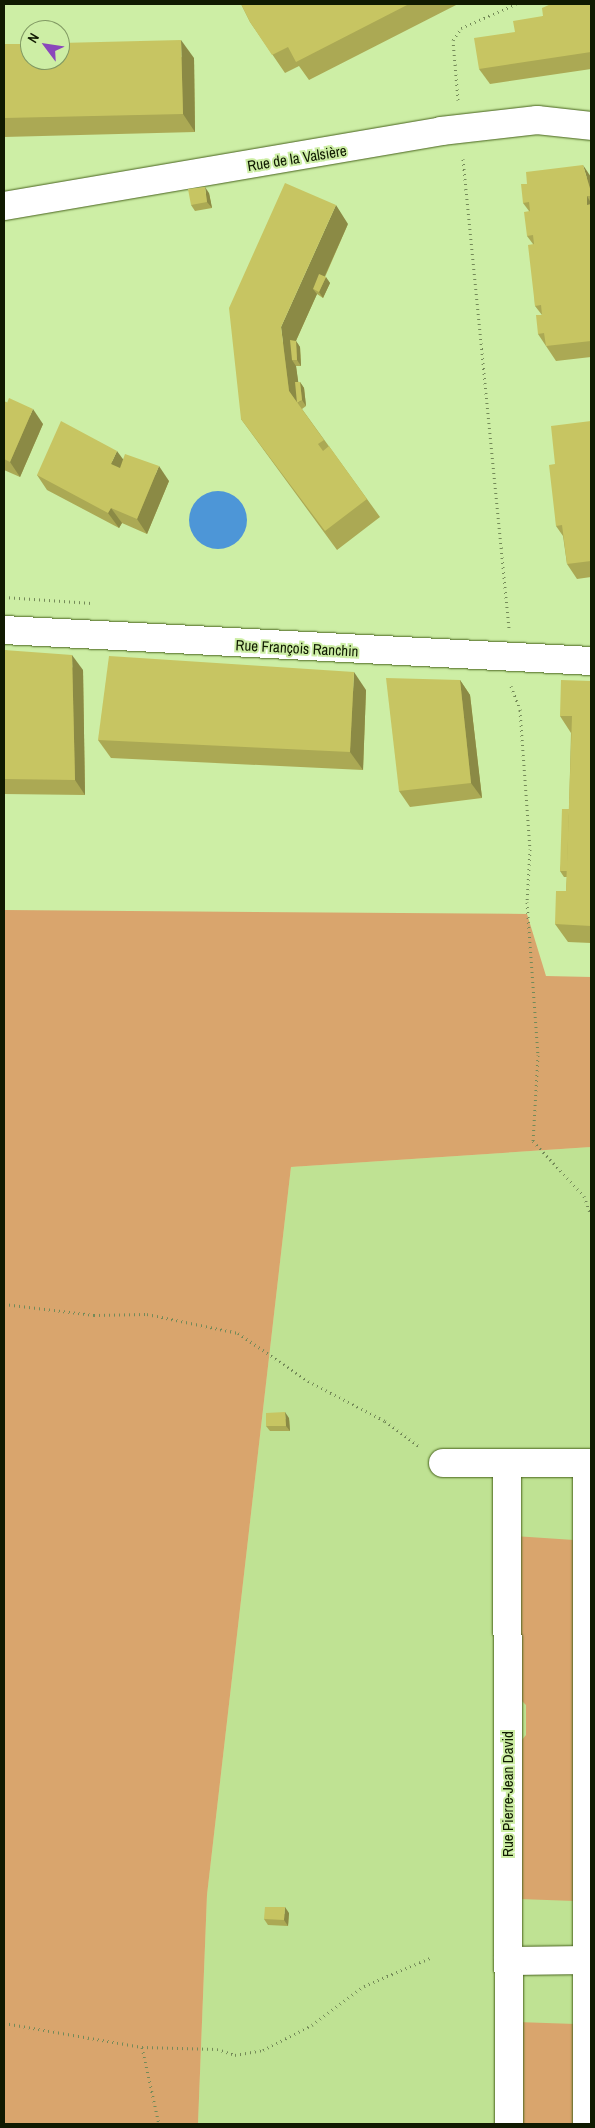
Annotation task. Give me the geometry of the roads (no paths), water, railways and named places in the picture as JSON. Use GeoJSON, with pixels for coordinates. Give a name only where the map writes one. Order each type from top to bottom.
{"type":"FeatureCollection","features":[{"type":"Feature","properties":{"kind":"street","name":"Rue de la Valsière"},"geometry":{"type":"LineString","coordinates":[[4,206],[460,129],[536,120],[591,126]]}},
{"type":"Feature","properties":{"kind":"street","name":"Rue François Ranchin"},"geometry":{"type":"LineString","coordinates":[[4,630],[591,661]]}},
{"type":"Feature","properties":{"kind":"street"},"geometry":{"type":"LineString","coordinates":[[443,1463],[589,1462],[589,1960],[587,2124]]}},
{"type":"Feature","properties":{"kind":"street","name":"Rue Pierre-Jean David"},"geometry":{"type":"LineString","coordinates":[[507,1464],[509,2124]]}},
{"type":"Feature","properties":{"kind":"street"},"geometry":{"type":"LineString","coordinates":[[508,1961],[589,1960]]}},
{"type":"Feature","properties":{"kind":"water"},"geometry":{"type":"Polygon","coordinates":[[[218,491],[229,493],[242,504],[247,520],[245,531],[234,544],[218,549],[207,547],[194,536],[189,520],[191,509],[202,496],[218,491]]]}}]}
